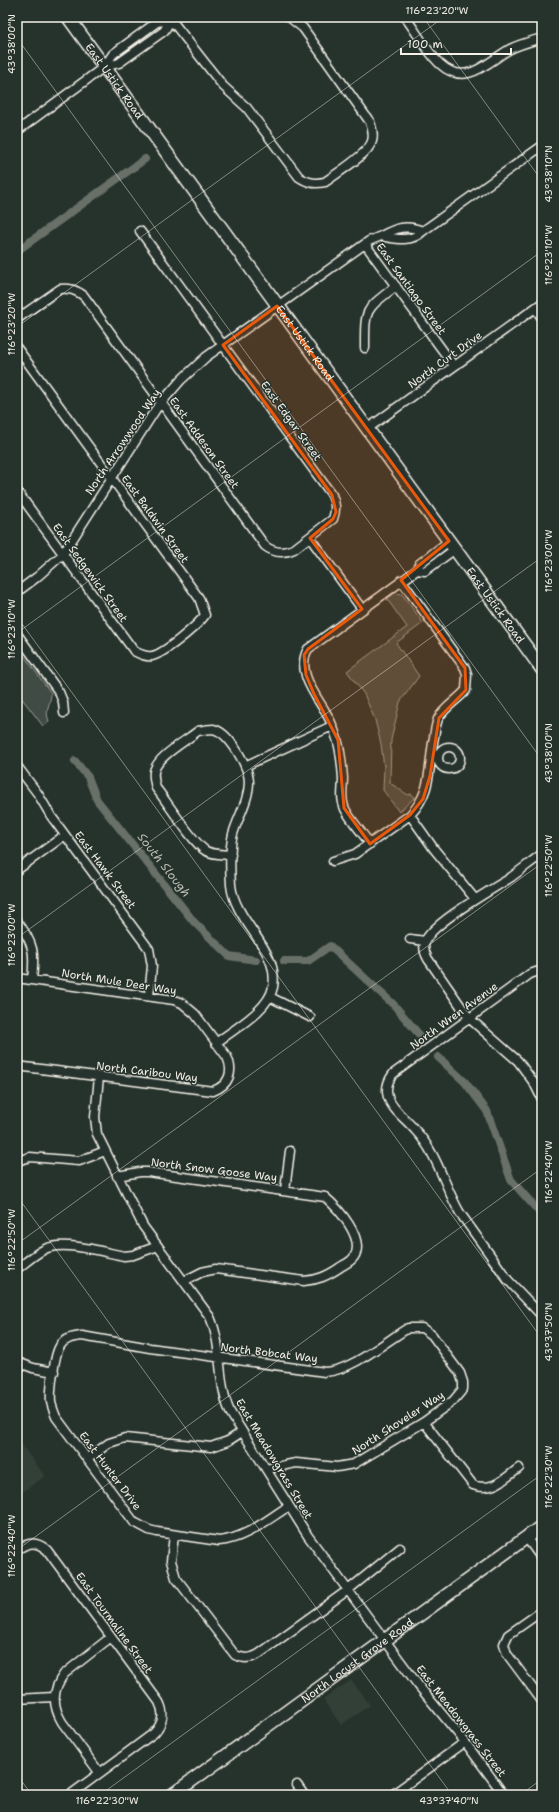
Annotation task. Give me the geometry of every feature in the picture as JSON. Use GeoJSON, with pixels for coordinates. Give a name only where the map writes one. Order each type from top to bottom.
{"type":"FeatureCollection","features":[{"type":"Feature","properties":{"kind":"main road","name":"East Ustick Road"},"geometry":{"type":"LineString","coordinates":[[68,17],[542,669]]}},
{"type":"Feature","properties":{"kind":"main road","name":"North Locust Grove Road"},"geometry":{"type":"LineString","coordinates":[[172,1795],[542,1526]]}},
{"type":"Feature","properties":{"kind":"street"},"geometry":{"type":"LineString","coordinates":[[17,131],[104,67],[119,63],[164,30],[172,18],[222,86],[248,108],[299,177],[308,183],[317,184],[325,182],[368,149],[373,140],[373,131],[370,122],[303,28],[289,17]]}},
{"type":"Feature","properties":{"kind":"street"},"geometry":{"type":"LineString","coordinates":[[405,17],[439,63],[449,71],[461,74],[472,73],[511,48],[542,38]]}},
{"type":"Feature","properties":{"kind":"street"},"geometry":{"type":"LineString","coordinates":[[381,236],[399,240],[416,237],[542,146]]}},
{"type":"Feature","properties":{"kind":"street","name":"North Arrowwood Way"},"geometry":{"type":"LineString","coordinates":[[17,592],[63,554],[111,477],[161,403],[193,368],[365,244],[397,228],[413,227],[423,231]]}},
{"type":"Feature","properties":{"kind":"street","name":"East Edgar Street"},"geometry":{"type":"LineString","coordinates":[[140,231],[332,495],[336,504],[336,512],[329,524],[310,538]]}},
{"type":"Feature","properties":{"kind":"street","name":"East Santiago Street"},"geometry":{"type":"LineString","coordinates":[[365,244],[454,366]]}},
{"type":"Feature","properties":{"kind":"street"},"geometry":{"type":"LineString","coordinates":[[365,348],[365,318],[370,307],[396,286]]}},
{"type":"Feature","properties":{"kind":"street","name":"East Addeson Street"},"geometry":{"type":"LineString","coordinates":[[17,319],[60,289],[69,288],[84,296],[264,546],[271,551],[279,553],[287,552],[310,538]]}},
{"type":"Feature","properties":{"kind":"street","name":"North Curt Drive"},"geometry":{"type":"LineString","coordinates":[[367,429],[539,306],[542,318]]}},
{"type":"Feature","properties":{"kind":"street","name":"East Baldwin Street"},"geometry":{"type":"LineString","coordinates":[[17,348],[199,598],[205,615],[199,623],[161,652],[153,656]]}},
{"type":"Feature","properties":{"kind":"street","name":"East Sedgewick Street"},"geometry":{"type":"LineString","coordinates":[[17,491],[134,651],[144,656],[153,656]]}},
{"type":"Feature","properties":{"kind":"street"},"geometry":{"type":"LineString","coordinates":[[310,538],[362,609]]}},
{"type":"Feature","properties":{"kind":"street"},"geometry":{"type":"LineString","coordinates":[[370,844],[344,808],[341,760],[338,740],[324,710],[314,694],[306,675],[304,655],[308,649],[401,580],[417,570],[419,564],[452,545]]}},
{"type":"Feature","properties":{"kind":"street"},"geometry":{"type":"LineString","coordinates":[[333,861],[356,854],[410,815],[423,799],[435,756],[439,718],[466,690],[467,680],[465,668],[401,580]]}},
{"type":"Feature","properties":{"kind":"street"},"geometry":{"type":"LineString","coordinates":[[17,634],[59,692],[63,702],[64,713]]}},
{"type":"Feature","properties":{"kind":"street"},"geometry":{"type":"LineString","coordinates":[[245,766],[332,726]]}},
{"type":"Feature","properties":{"kind":"street"},"geometry":{"type":"LineString","coordinates":[[216,1043],[259,1010],[270,997],[274,980],[272,963],[236,904],[231,887],[230,855],[233,834],[248,791],[249,782],[245,766],[226,737],[214,729],[198,732],[161,759],[154,772],[153,779],[156,788],[197,842],[206,851],[214,854],[230,855]]}},
{"type":"Feature","properties":{"kind":"street","name":"East Hawk Street"},"geometry":{"type":"LineString","coordinates":[[17,766],[38,794],[51,816],[149,949],[152,966],[149,996]]}},
{"type":"Feature","properties":{"kind":"street"},"geometry":{"type":"LineString","coordinates":[[410,815],[434,849],[475,899]]}},
{"type":"Feature","properties":{"kind":"street"},"geometry":{"type":"LineString","coordinates":[[17,870],[65,835]]}},
{"type":"Feature","properties":{"kind":"street"},"geometry":{"type":"LineString","coordinates":[[542,854],[510,878],[475,899],[431,932],[425,941],[424,952],[469,1018],[518,1061],[534,1083],[542,1099]]}},
{"type":"Feature","properties":{"kind":"street"},"geometry":{"type":"LineString","coordinates":[[17,921],[28,937],[33,949],[34,957],[32,980]]}},
{"type":"Feature","properties":{"kind":"street"},"geometry":{"type":"LineString","coordinates":[[410,939],[425,941]]}},
{"type":"Feature","properties":{"kind":"street","name":"North Wren Avenue"},"geometry":{"type":"LineString","coordinates":[[542,970],[530,974],[393,1074],[388,1081],[386,1088],[392,1105],[416,1130],[431,1151],[453,1202],[460,1213],[508,1280],[542,1316]]}},
{"type":"Feature","properties":{"kind":"street","name":"North Mule Deer Way"},"geometry":{"type":"LineString","coordinates":[[17,978],[174,1000],[186,1006],[195,1014],[216,1043]]}},
{"type":"Feature","properties":{"kind":"street"},"geometry":{"type":"LineString","coordinates":[[270,997],[310,1017]]}},
{"type":"Feature","properties":{"kind":"street","name":"North Caribou Way"},"geometry":{"type":"LineString","coordinates":[[17,1066],[214,1091],[222,1088],[228,1081],[230,1074],[230,1065],[227,1057],[216,1043]]}},
{"type":"Feature","properties":{"kind":"street","name":"East Meadowgrass Street"},"geometry":{"type":"LineString","coordinates":[[99,1077],[95,1109],[95,1126],[105,1152],[141,1222],[210,1317],[216,1333],[226,1405],[308,1536],[418,1685],[466,1742],[504,1795]]}},
{"type":"Feature","properties":{"kind":"street","name":"North Snow Goose Way"},"geometry":{"type":"LineString","coordinates":[[285,1190],[290,1151]]}},
{"type":"Feature","properties":{"kind":"street"},"geometry":{"type":"LineString","coordinates":[[17,1161],[30,1157],[79,1161],[105,1152]]}},
{"type":"Feature","properties":{"kind":"street","name":"North Snow Goose Way"},"geometry":{"type":"LineString","coordinates":[[117,1176],[148,1172],[285,1190],[325,1197],[332,1203],[357,1239],[357,1248],[353,1258],[327,1276],[314,1280],[304,1281],[216,1269],[202,1272],[184,1281]]}},
{"type":"Feature","properties":{"kind":"street"},"geometry":{"type":"LineString","coordinates":[[17,1269],[44,1249],[52,1246],[70,1246],[124,1256],[133,1255],[158,1246]]}},
{"type":"Feature","properties":{"kind":"street","name":"North Bobcat Way"},"geometry":{"type":"LineString","coordinates":[[54,1372],[56,1354],[59,1346],[65,1340],[82,1336],[150,1348],[325,1372],[333,1371],[349,1365],[408,1328],[418,1327],[425,1329],[432,1335],[460,1373],[463,1386]]}},
{"type":"Feature","properties":{"kind":"street"},"geometry":{"type":"LineString","coordinates":[[17,1362],[33,1368],[54,1372]]}},
{"type":"Feature","properties":{"kind":"street","name":"East Hunter Drive"},"geometry":{"type":"LineString","coordinates":[[54,1372],[51,1392],[53,1409],[56,1417],[134,1522],[149,1530],[174,1535],[228,1540],[244,1534],[289,1506]]}},
{"type":"Feature","properties":{"kind":"street","name":"North Shoveler Way"},"geometry":{"type":"LineString","coordinates":[[266,1469],[296,1462],[337,1467],[354,1464],[424,1422],[453,1401],[463,1386]]}},
{"type":"Feature","properties":{"kind":"street"},"geometry":{"type":"LineString","coordinates":[[424,1422],[473,1485],[481,1488],[490,1487],[497,1484],[519,1468]]}},
{"type":"Feature","properties":{"kind":"street"},"geometry":{"type":"LineString","coordinates":[[87,1459],[109,1443],[125,1438],[212,1447],[224,1443],[242,1432]]}},
{"type":"Feature","properties":{"kind":"street"},"geometry":{"type":"LineString","coordinates":[[174,1535],[171,1562],[176,1578],[235,1655],[243,1658],[252,1658],[259,1654],[348,1590],[400,1548]]}},
{"type":"Feature","properties":{"kind":"street"},"geometry":{"type":"LineString","coordinates":[[526,1537],[542,1559]]}},
{"type":"Feature","properties":{"kind":"street","name":"East Tourmaline Street"},"geometry":{"type":"LineString","coordinates":[[17,1550],[24,1545],[32,1543],[41,1545],[47,1550],[110,1638],[159,1702],[162,1710],[163,1718],[160,1726],[154,1733],[100,1772]]}},
{"type":"Feature","properties":{"kind":"street"},"geometry":{"type":"LineString","coordinates":[[542,1611],[509,1635],[504,1644],[507,1654],[542,1701]]}},
{"type":"Feature","properties":{"kind":"street"},"geometry":{"type":"LineString","coordinates":[[70,1795],[100,1772],[60,1718],[55,1706],[54,1697],[59,1681],[64,1674],[110,1638]]}},
{"type":"Feature","properties":{"kind":"street"},"geometry":{"type":"LineString","coordinates":[[17,1699],[54,1697]]}},
{"type":"Feature","properties":{"kind":"street"},"geometry":{"type":"LineString","coordinates":[[392,1795],[466,1742]]}},
{"type":"Feature","properties":{"kind":"street"},"geometry":{"type":"LineString","coordinates":[[297,1785],[304,1795]]}},
{"type":"Feature","properties":{"kind":"highlighted area"},"geometry":{"type":"Polygon","coordinates":[[[277,306],[449,541],[401,580],[465,668],[466,690],[439,718],[430,776],[423,799],[410,815],[370,844],[344,808],[338,740],[314,694],[306,675],[304,655],[308,649],[362,609],[310,538],[333,519],[336,512],[332,495],[223,345],[277,306]]]}},
{"type":"Feature","properties":{"kind":"shaded area"},"geometry":{"type":"Polygon","coordinates":[[[395,593],[402,594],[423,623],[396,643],[419,676],[400,702],[391,740],[390,783],[408,795],[411,794],[415,797],[399,812],[383,790],[384,767],[381,744],[375,720],[364,694],[347,671],[407,627],[387,599],[395,593]]]}},
{"type":"Feature","properties":{"kind":"shaded area"},"geometry":{"type":"Polygon","coordinates":[[[17,646],[51,693],[47,710],[49,721],[43,726],[17,692],[17,646]]]}},
{"type":"Feature","properties":{"kind":"shaded area"},"geometry":{"type":"Polygon","coordinates":[[[17,1439],[45,1476],[17,1496],[17,1439]]]}},
{"type":"Feature","properties":{"kind":"shaded area"},"geometry":{"type":"Polygon","coordinates":[[[351,1680],[370,1705],[341,1725],[323,1700],[351,1680]]]}},
{"type":"Feature","properties":{"kind":"waterway"},"geometry":{"type":"LineString","coordinates":[[17,251],[145,159]]}},
{"type":"Feature","properties":{"kind":"waterway","name":"South Slough"},"geometry":{"type":"LineString","coordinates":[[75,761],[88,777],[97,800],[194,922],[229,956],[256,960]]}},
{"type":"Feature","properties":{"kind":"waterway","name":"South Slough"},"geometry":{"type":"LineString","coordinates":[[284,961],[308,961],[330,946],[394,1005],[422,1038]]}},
{"type":"Feature","properties":{"kind":"waterway","name":"South Slough"},"geometry":{"type":"LineString","coordinates":[[438,1057],[465,1082],[487,1111],[511,1180],[542,1215]]}}]}
